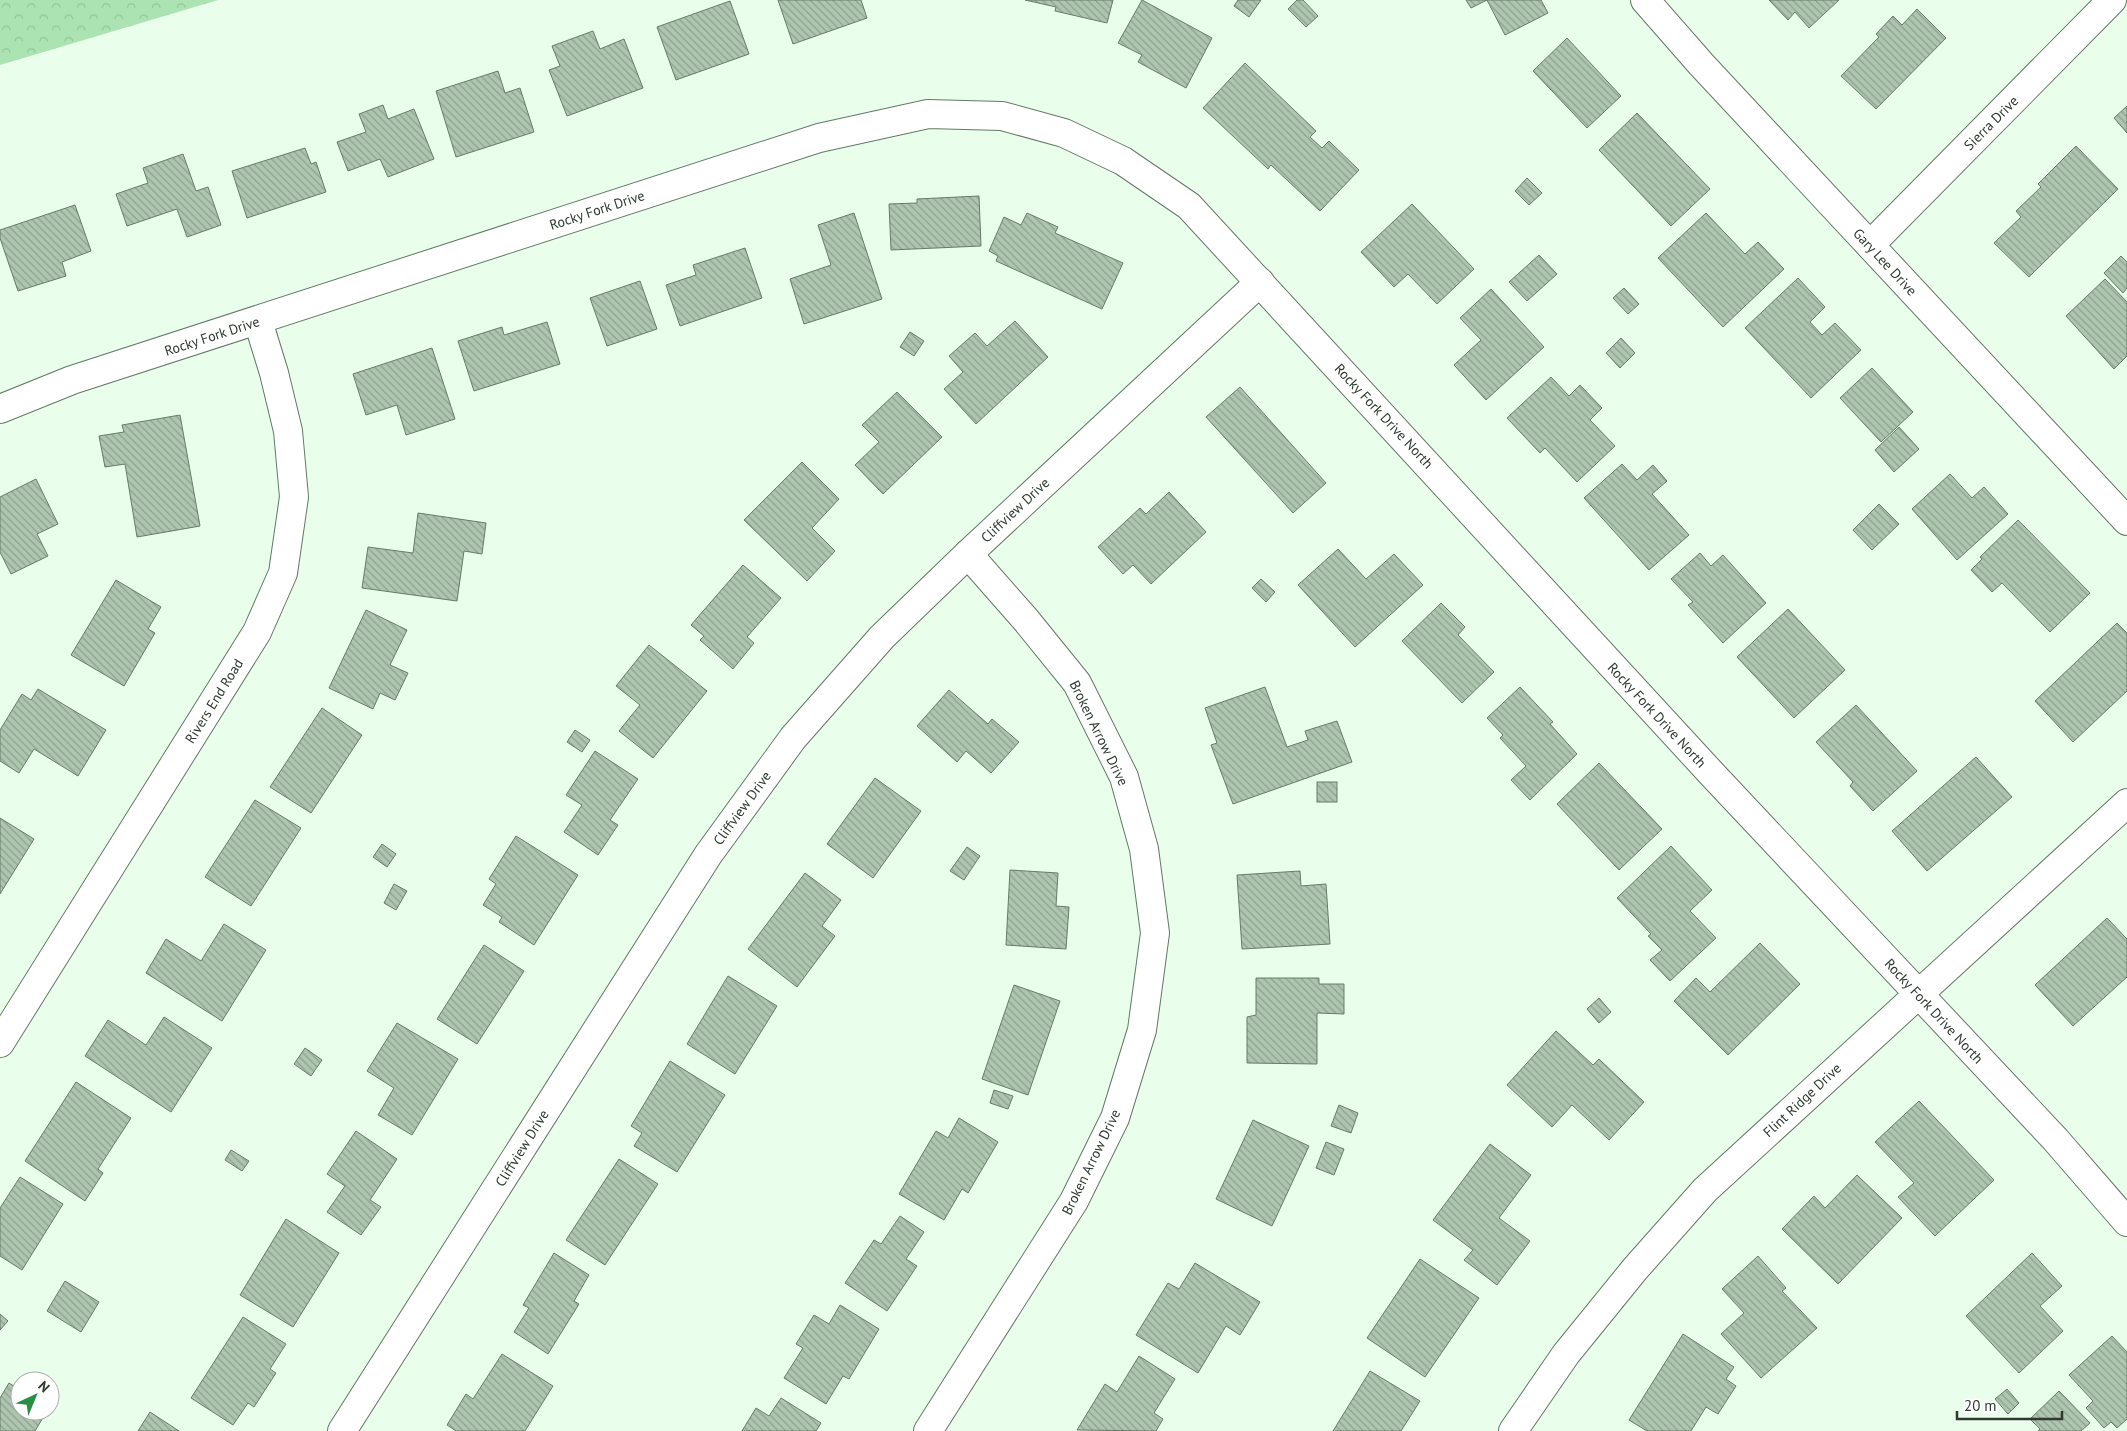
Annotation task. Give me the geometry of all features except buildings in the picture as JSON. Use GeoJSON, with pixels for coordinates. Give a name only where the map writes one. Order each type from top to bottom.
{"type":"FeatureCollection","features":[{"type":"Feature","properties":{"kind":"street","name":"Gary Lee Drive"},"geometry":{"type":"LineString","coordinates":[[1645,0],[1701,64],[2127,521]]}},
{"type":"Feature","properties":{"kind":"street","name":"Sierra Drive"},"geometry":{"type":"LineString","coordinates":[[1870,245],[2112,0]]}},
{"type":"Feature","properties":{"kind":"street","name":"Rocky Fork Drive"},"geometry":{"type":"LineString","coordinates":[[0,409],[72,380],[818,138],[928,114],[1002,116],[1064,133],[1124,161],[1189,206]]}},
{"type":"Feature","properties":{"kind":"street","name":"Rocky Fork Drive North"},"geometry":{"type":"LineString","coordinates":[[1189,206],[1711,773],[2055,1139],[2127,1222]]}},
{"type":"Feature","properties":{"kind":"street","name":"Cliffview Drive"},"geometry":{"type":"LineString","coordinates":[[342,1431],[708,855],[793,738],[882,637],[968,554],[1260,282]]}},
{"type":"Feature","properties":{"kind":"street","name":"Rivers End Road"},"geometry":{"type":"LineString","coordinates":[[0,1043],[257,632],[283,573],[294,497],[288,431],[274,372],[258,321]]}},
{"type":"Feature","properties":{"kind":"street","name":"Broken Arrow Drive"},"geometry":{"type":"LineString","coordinates":[[928,1431],[1074,1201],[1115,1118],[1142,1030],[1155,933],[1144,849],[1124,776],[1077,683],[1026,620],[968,554]]}},
{"type":"Feature","properties":{"kind":"street","name":"Flint Ridge Drive"},"geometry":{"type":"LineString","coordinates":[[1513,1431],[1566,1354],[1635,1269],[1705,1190],[2127,803]]}},
{"type":"Feature","properties":{"kind":"green space"},"geometry":{"type":"Polygon","coordinates":[[[0,0],[218,0],[0,65],[0,0]]]}}]}
